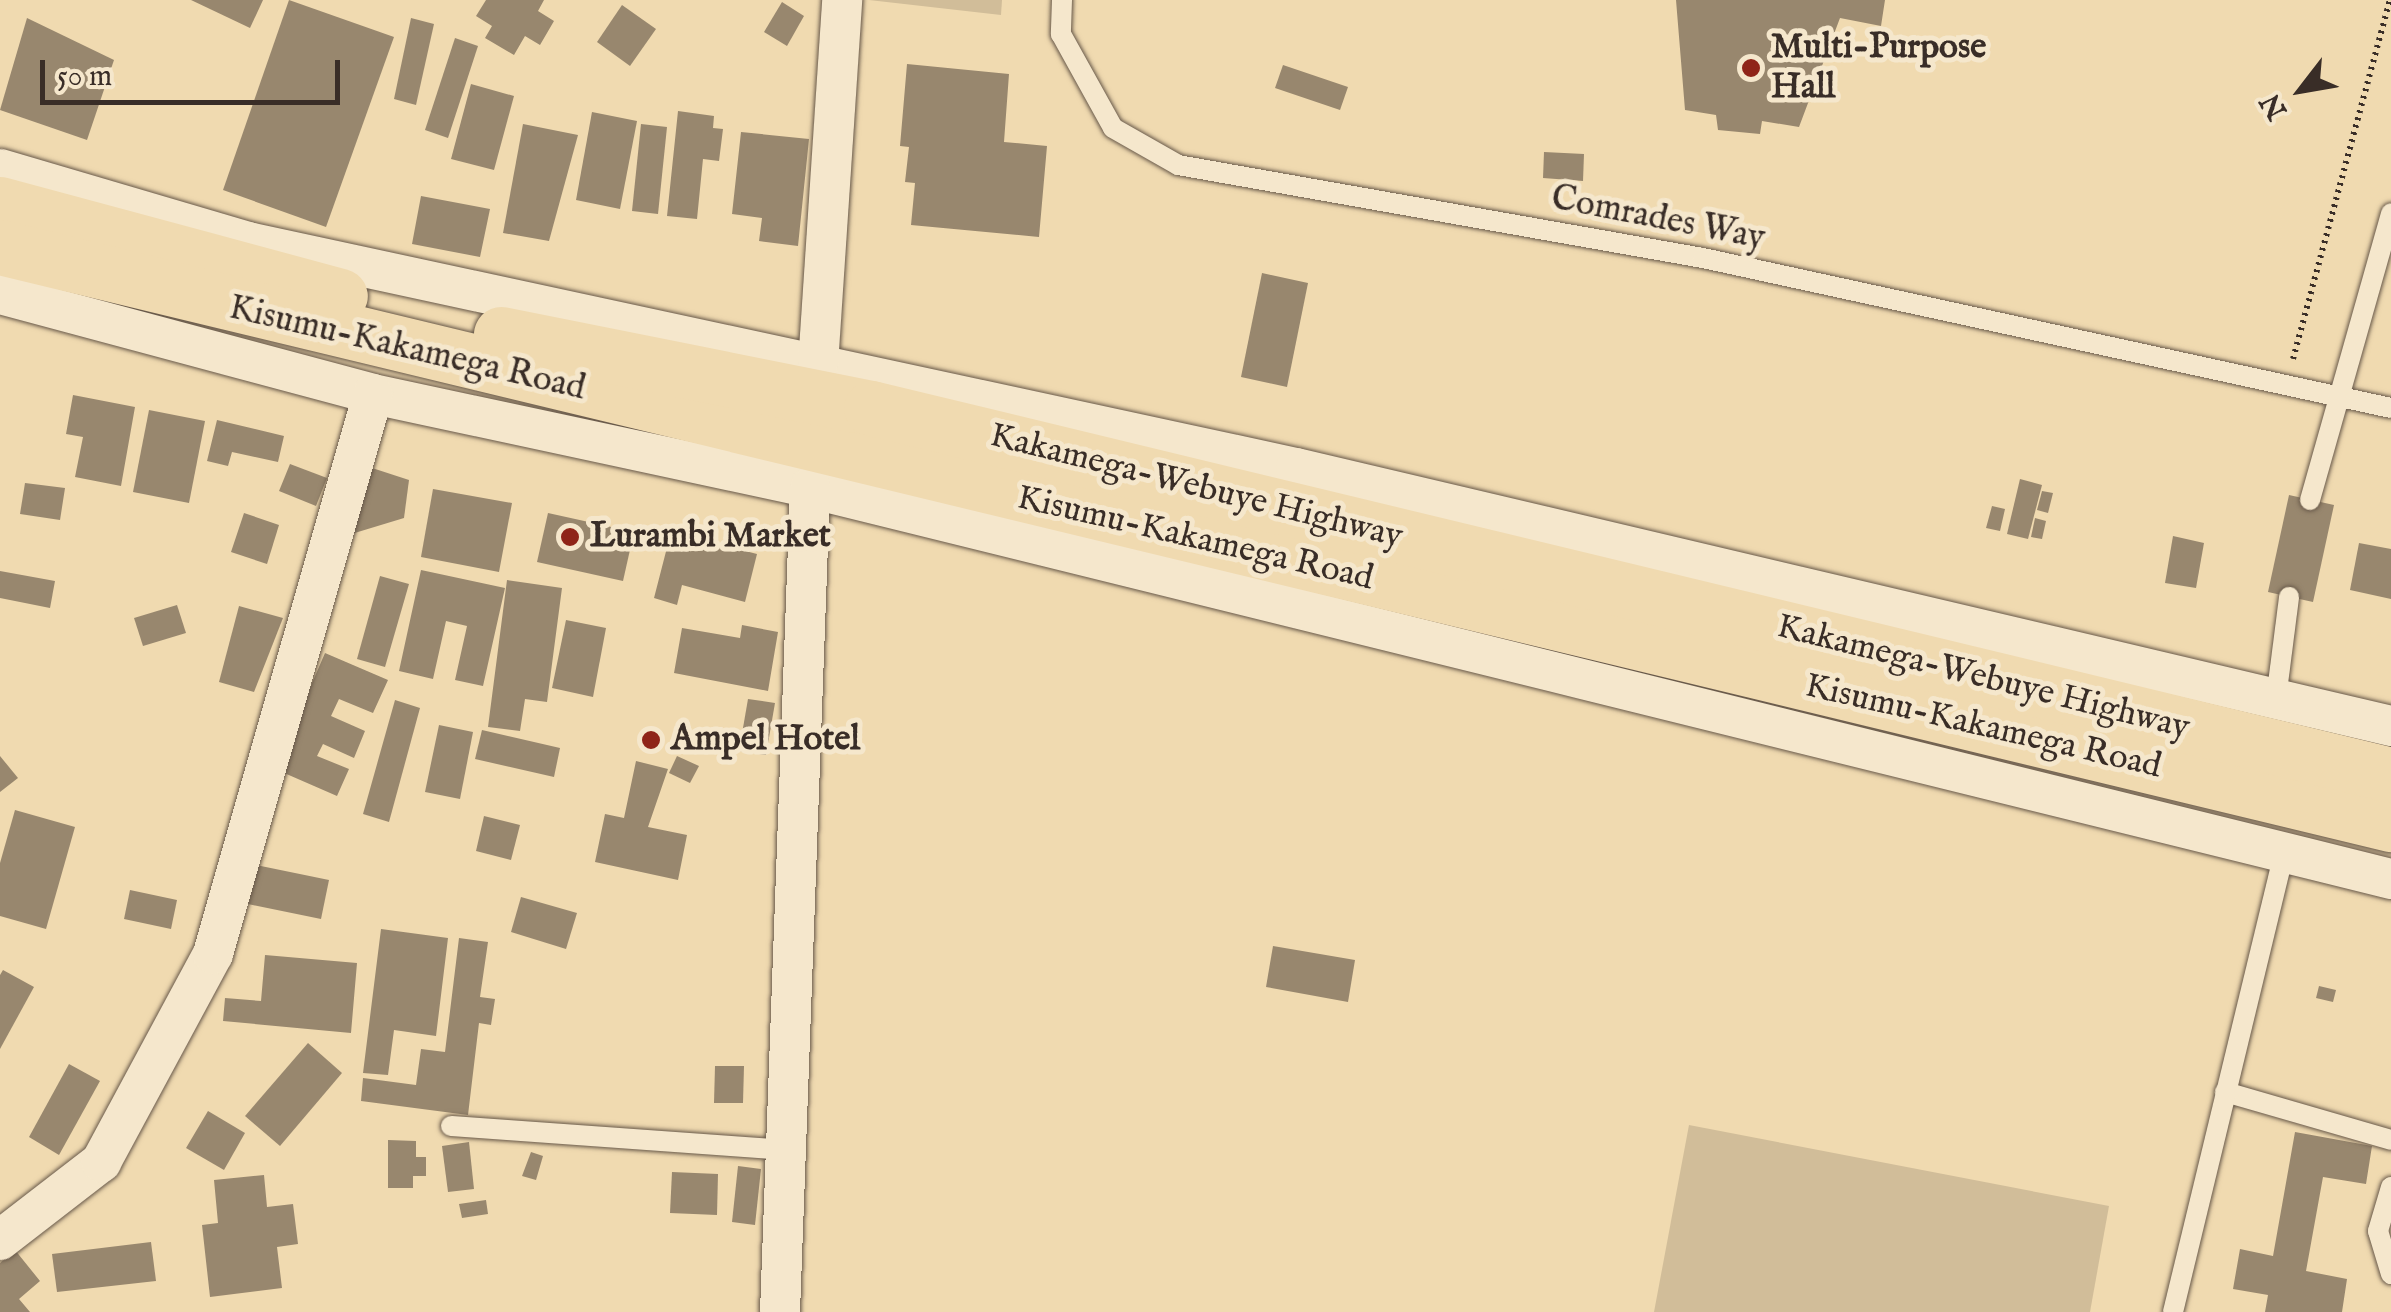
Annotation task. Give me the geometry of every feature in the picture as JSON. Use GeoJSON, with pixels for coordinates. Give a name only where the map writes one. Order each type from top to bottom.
{"type":"FeatureCollection","features":[{"type":"Feature","properties":{"kind":"highway","name":"Kakamega-Webuye Highway"},"geometry":{"type":"LineString","coordinates":[[0,204],[426,318],[871,408],[2391,775]]}},
{"type":"Feature","properties":{"kind":"highway","name":"Kisumu-Kakamega Road"},"geometry":{"type":"LineString","coordinates":[[0,247],[2391,824]]}},
{"type":"Feature","properties":{"kind":"street"},"geometry":{"type":"LineString","coordinates":[[818,365],[842,0]]}},
{"type":"Feature","properties":{"kind":"street"},"geometry":{"type":"LineString","coordinates":[[0,168],[248,242],[818,365],[2391,726]]}},
{"type":"Feature","properties":{"kind":"street"},"geometry":{"type":"LineString","coordinates":[[0,294],[373,394],[810,488],[2391,879]]}},
{"type":"Feature","properties":{"kind":"street"},"geometry":{"type":"LineString","coordinates":[[0,1240],[101,1162],[213,954],[373,394]]}},
{"type":"Feature","properties":{"kind":"street"},"geometry":{"type":"LineString","coordinates":[[780,1312],[810,488]]}},
{"type":"Feature","properties":{"kind":"lane","name":"Comrades Way"},"geometry":{"type":"LineString","coordinates":[[1062,0],[1060,34],[1113,128],[1178,165],[1703,258],[2391,408]]}},
{"type":"Feature","properties":{"kind":"lane"},"geometry":{"type":"LineString","coordinates":[[2310,500],[2334,395],[2391,214]]}},
{"type":"Feature","properties":{"kind":"lane"},"geometry":{"type":"LineString","coordinates":[[2276,699],[2289,597]]}},
{"type":"Feature","properties":{"kind":"lane"},"geometry":{"type":"LineString","coordinates":[[2173,1312],[2284,853]]}},
{"type":"Feature","properties":{"kind":"lane"},"geometry":{"type":"LineString","coordinates":[[2226,1092],[2391,1140]]}},
{"type":"Feature","properties":{"kind":"lane"},"geometry":{"type":"LineString","coordinates":[[450,1126],[787,1150]]}},
{"type":"Feature","properties":{"kind":"lane"},"geometry":{"type":"LineString","coordinates":[[2391,1187],[2378,1231],[2391,1274]]}},
{"type":"Feature","properties":{"kind":"path"},"geometry":{"type":"LineString","coordinates":[[2286,384],[2390,0]]}},
{"type":"Feature","properties":{"kind":"shaded area"},"geometry":{"type":"Polygon","coordinates":[[[869,0],[1002,0],[1001,15],[869,0]]]}},
{"type":"Feature","properties":{"kind":"shaded area"},"geometry":{"type":"Polygon","coordinates":[[[1689,1125],[2109,1206],[2090,1312],[1654,1312],[1689,1125]]]}},
{"type":"Feature","properties":{"kind":"building"},"geometry":{"type":"Polygon","coordinates":[[[191,0],[263,0],[250,28],[191,0]]]}},
{"type":"Feature","properties":{"kind":"building"},"geometry":{"type":"Polygon","coordinates":[[[289,0],[394,37],[326,227],[223,190],[289,0]]]}},
{"type":"Feature","properties":{"kind":"building"},"geometry":{"type":"Polygon","coordinates":[[[486,0],[544,0],[538,11],[554,21],[540,45],[525,36],[514,55],[485,38],[492,26],[476,16],[486,0]]]}},
{"type":"Feature","properties":{"kind":"building","name":"Multi-Purpose Hall"},"geometry":{"type":"Polygon","coordinates":[[[1676,0],[1885,0],[1881,26],[1840,18],[1799,127],[1762,121],[1760,134],[1718,130],[1716,115],[1685,110],[1676,0]]]}},
{"type":"Feature","properties":{"kind":"building"},"geometry":{"type":"Polygon","coordinates":[[[782,2],[804,16],[787,46],[764,32],[782,2]]]}},
{"type":"Feature","properties":{"kind":"building"},"geometry":{"type":"Polygon","coordinates":[[[622,5],[656,29],[630,66],[597,42],[622,5]]]}},
{"type":"Feature","properties":{"kind":"building"},"geometry":{"type":"Polygon","coordinates":[[[27,18],[114,60],[87,140],[0,110],[27,18]]]}},
{"type":"Feature","properties":{"kind":"building"},"geometry":{"type":"Polygon","coordinates":[[[411,18],[434,24],[416,105],[394,99],[411,18]]]}},
{"type":"Feature","properties":{"kind":"building"},"geometry":{"type":"Polygon","coordinates":[[[455,38],[478,46],[448,138],[425,130],[455,38]]]}},
{"type":"Feature","properties":{"kind":"building"},"geometry":{"type":"Polygon","coordinates":[[[907,64],[1009,74],[1004,142],[1047,146],[1039,237],[911,225],[915,183],[905,182],[909,147],[900,146],[907,64]]]}},
{"type":"Feature","properties":{"kind":"building"},"geometry":{"type":"Polygon","coordinates":[[[1283,65],[1348,87],[1340,110],[1275,88],[1283,65]]]}},
{"type":"Feature","properties":{"kind":"building"},"geometry":{"type":"Polygon","coordinates":[[[471,84],[514,96],[494,170],[451,159],[471,84]]]}},
{"type":"Feature","properties":{"kind":"building"},"geometry":{"type":"Polygon","coordinates":[[[678,111],[714,116],[713,128],[723,129],[719,161],[703,159],[697,219],[667,216],[678,111]]]}},
{"type":"Feature","properties":{"kind":"building"},"geometry":{"type":"Polygon","coordinates":[[[592,112],[637,121],[620,209],[576,200],[592,112]]]}},
{"type":"Feature","properties":{"kind":"building"},"geometry":{"type":"Polygon","coordinates":[[[523,124],[578,135],[549,241],[503,233],[523,124]]]}},
{"type":"Feature","properties":{"kind":"building"},"geometry":{"type":"Polygon","coordinates":[[[641,124],[667,127],[658,214],[632,211],[641,124]]]}},
{"type":"Feature","properties":{"kind":"building"},"geometry":{"type":"Polygon","coordinates":[[[741,132],[809,139],[798,246],[759,241],[762,218],[732,214],[741,132]]]}},
{"type":"Feature","properties":{"kind":"building"},"geometry":{"type":"Polygon","coordinates":[[[1544,152],[1584,154],[1583,181],[1543,178],[1544,152]]]}},
{"type":"Feature","properties":{"kind":"building"},"geometry":{"type":"Polygon","coordinates":[[[421,196],[490,209],[480,257],[412,244],[421,196]]]}},
{"type":"Feature","properties":{"kind":"building"},"geometry":{"type":"Polygon","coordinates":[[[1262,273],[1308,283],[1287,387],[1241,377],[1262,273]]]}},
{"type":"Feature","properties":{"kind":"building"},"geometry":{"type":"Polygon","coordinates":[[[73,395],[135,407],[121,486],[75,477],[83,437],[66,434],[73,395]]]}},
{"type":"Feature","properties":{"kind":"building"},"geometry":{"type":"Polygon","coordinates":[[[149,410],[205,421],[189,503],[133,492],[149,410]]]}},
{"type":"Feature","properties":{"kind":"building"},"geometry":{"type":"Polygon","coordinates":[[[217,420],[284,436],[278,462],[232,452],[228,466],[207,461],[217,420]]]}},
{"type":"Feature","properties":{"kind":"building"},"geometry":{"type":"Polygon","coordinates":[[[290,464],[327,478],[316,506],[279,491],[290,464]]]}},
{"type":"Feature","properties":{"kind":"building"},"geometry":{"type":"Polygon","coordinates":[[[366,466],[409,480],[404,518],[348,535],[366,466]]]}},
{"type":"Feature","properties":{"kind":"building"},"geometry":{"type":"Polygon","coordinates":[[[2020,479],[2042,485],[2028,539],[2007,534],[2020,479]]]}},
{"type":"Feature","properties":{"kind":"building"},"geometry":{"type":"Polygon","coordinates":[[[25,483],[65,488],[60,520],[20,514],[25,483]]]}},
{"type":"Feature","properties":{"kind":"building"},"geometry":{"type":"Polygon","coordinates":[[[433,489],[512,503],[499,572],[421,557],[433,489]]]}},
{"type":"Feature","properties":{"kind":"building"},"geometry":{"type":"Polygon","coordinates":[[[2042,491],[2053,493],[2048,513],[2037,510],[2042,491]]]}},
{"type":"Feature","properties":{"kind":"building"},"geometry":{"type":"Polygon","coordinates":[[[2289,495],[2334,505],[2313,602],[2268,592],[2289,495]]]}},
{"type":"Feature","properties":{"kind":"building"},"geometry":{"type":"Polygon","coordinates":[[[1992,506],[2005,509],[2000,531],[1986,528],[1992,506]]]}},
{"type":"Feature","properties":{"kind":"building"},"geometry":{"type":"Polygon","coordinates":[[[244,513],[279,525],[267,564],[231,552],[244,513]]]}},
{"type":"Feature","properties":{"kind":"building"},"geometry":{"type":"Polygon","coordinates":[[[548,513],[634,532],[623,581],[537,562],[548,513]]]}},
{"type":"Feature","properties":{"kind":"building"},"geometry":{"type":"Polygon","coordinates":[[[2035,518],[2046,521],[2042,539],[2031,537],[2035,518]]]}},
{"type":"Feature","properties":{"kind":"building"},"geometry":{"type":"Polygon","coordinates":[[[671,532],[757,554],[745,602],[682,585],[677,605],[654,598],[671,532]]]}},
{"type":"Feature","properties":{"kind":"building"},"geometry":{"type":"Polygon","coordinates":[[[2173,536],[2204,543],[2196,588],[2165,583],[2173,536]]]}},
{"type":"Feature","properties":{"kind":"building"},"geometry":{"type":"Polygon","coordinates":[[[2359,543],[2391,549],[2391,599],[2350,590],[2359,543]]]}},
{"type":"Feature","properties":{"kind":"building"},"geometry":{"type":"Polygon","coordinates":[[[421,570],[505,588],[483,686],[455,680],[467,626],[446,621],[433,679],[399,671],[421,570]]]}},
{"type":"Feature","properties":{"kind":"building"},"geometry":{"type":"Polygon","coordinates":[[[0,571],[55,581],[50,608],[0,598],[0,571]]]}},
{"type":"Feature","properties":{"kind":"building"},"geometry":{"type":"Polygon","coordinates":[[[380,576],[409,584],[385,667],[357,659],[380,576]]]}},
{"type":"Feature","properties":{"kind":"building"},"geometry":{"type":"Polygon","coordinates":[[[507,580],[562,588],[547,702],[525,699],[520,731],[488,727],[507,580]]]}},
{"type":"Feature","properties":{"kind":"building"},"geometry":{"type":"Polygon","coordinates":[[[177,605],[186,633],[143,646],[134,618],[177,605]]]}},
{"type":"Feature","properties":{"kind":"building"},"geometry":{"type":"Polygon","coordinates":[[[239,606],[283,618],[254,692],[219,682],[239,606]]]}},
{"type":"Feature","properties":{"kind":"building"},"geometry":{"type":"Polygon","coordinates":[[[566,620],[606,628],[593,697],[552,688],[566,620]]]}},
{"type":"Feature","properties":{"kind":"building"},"geometry":{"type":"Polygon","coordinates":[[[742,625],[778,632],[768,691],[674,673],[682,628],[740,638],[742,625]]]}},
{"type":"Feature","properties":{"kind":"building"},"geometry":{"type":"Polygon","coordinates":[[[325,653],[388,680],[373,713],[339,699],[331,716],[365,731],[354,758],[323,744],[317,756],[349,769],[337,796],[275,769],[325,653]]]}},
{"type":"Feature","properties":{"kind":"building"},"geometry":{"type":"Polygon","coordinates":[[[748,699],[775,703],[766,755],[739,751],[748,699]]]}},
{"type":"Feature","properties":{"kind":"building"},"geometry":{"type":"Polygon","coordinates":[[[395,700],[420,708],[389,822],[363,814],[395,700]]]}},
{"type":"Feature","properties":{"kind":"building"},"geometry":{"type":"Polygon","coordinates":[[[439,725],[473,732],[460,799],[425,792],[439,725]]]}},
{"type":"Feature","properties":{"kind":"building"},"geometry":{"type":"Polygon","coordinates":[[[482,730],[560,748],[554,777],[475,759],[482,730]]]}},
{"type":"Feature","properties":{"kind":"building"},"geometry":{"type":"Polygon","coordinates":[[[0,756],[18,778],[0,792],[0,756]]]}},
{"type":"Feature","properties":{"kind":"building"},"geometry":{"type":"Polygon","coordinates":[[[677,756],[699,766],[690,783],[669,773],[677,756]]]}},
{"type":"Feature","properties":{"kind":"building"},"geometry":{"type":"Polygon","coordinates":[[[636,761],[668,769],[648,827],[687,835],[678,880],[595,862],[605,814],[624,818],[636,761]]]}},
{"type":"Feature","properties":{"kind":"building"},"geometry":{"type":"Polygon","coordinates":[[[15,810],[75,827],[46,929],[0,916],[0,863],[15,810]]]}},
{"type":"Feature","properties":{"kind":"building"},"geometry":{"type":"Polygon","coordinates":[[[484,816],[520,825],[511,860],[476,851],[484,816]]]}},
{"type":"Feature","properties":{"kind":"building"},"geometry":{"type":"Polygon","coordinates":[[[256,865],[329,880],[321,919],[248,904],[256,865]]]}},
{"type":"Feature","properties":{"kind":"building"},"geometry":{"type":"Polygon","coordinates":[[[130,890],[177,900],[171,929],[124,919],[130,890]]]}},
{"type":"Feature","properties":{"kind":"building"},"geometry":{"type":"Polygon","coordinates":[[[521,897],[577,913],[566,949],[511,932],[521,897]]]}},
{"type":"Feature","properties":{"kind":"building"},"geometry":{"type":"Polygon","coordinates":[[[381,929],[448,938],[436,1036],[394,1030],[388,1075],[363,1073],[381,929]]]}},
{"type":"Feature","properties":{"kind":"building"},"geometry":{"type":"Polygon","coordinates":[[[459,938],[488,942],[480,997],[495,999],[491,1025],[479,1023],[468,1115],[361,1101],[363,1078],[416,1085],[421,1049],[445,1052],[459,938]]]}},
{"type":"Feature","properties":{"kind":"building"},"geometry":{"type":"Polygon","coordinates":[[[1273,946],[1355,960],[1348,1002],[1266,987],[1273,946]]]}},
{"type":"Feature","properties":{"kind":"building"},"geometry":{"type":"Polygon","coordinates":[[[265,955],[357,963],[351,1033],[223,1021],[225,998],[261,1001],[265,955]]]}},
{"type":"Feature","properties":{"kind":"building"},"geometry":{"type":"Polygon","coordinates":[[[3,970],[34,987],[0,1049],[0,975],[3,970]]]}},
{"type":"Feature","properties":{"kind":"building"},"geometry":{"type":"Polygon","coordinates":[[[2319,986],[2336,990],[2333,1002],[2316,998],[2319,986]]]}},
{"type":"Feature","properties":{"kind":"building"},"geometry":{"type":"Polygon","coordinates":[[[308,1043],[342,1073],[280,1146],[245,1116],[308,1043]]]}},
{"type":"Feature","properties":{"kind":"building"},"geometry":{"type":"Polygon","coordinates":[[[69,1064],[100,1081],[59,1155],[29,1137],[69,1064]]]}},
{"type":"Feature","properties":{"kind":"building"},"geometry":{"type":"Polygon","coordinates":[[[715,1066],[744,1066],[743,1103],[714,1103],[715,1066]]]}},
{"type":"Feature","properties":{"kind":"building"},"geometry":{"type":"Polygon","coordinates":[[[208,1111],[245,1133],[224,1170],[186,1148],[208,1111]]]}},
{"type":"Feature","properties":{"kind":"building"},"geometry":{"type":"Polygon","coordinates":[[[2295,1132],[2372,1146],[2366,1184],[2323,1177],[2306,1271],[2347,1279],[2342,1312],[2265,1312],[2268,1295],[2233,1289],[2240,1249],[2273,1256],[2295,1132]]]}},
{"type":"Feature","properties":{"kind":"building"},"geometry":{"type":"Polygon","coordinates":[[[388,1140],[416,1141],[416,1157],[426,1157],[426,1176],[413,1176],[413,1188],[388,1188],[388,1140]]]}},
{"type":"Feature","properties":{"kind":"building"},"geometry":{"type":"Polygon","coordinates":[[[469,1142],[474,1189],[448,1192],[442,1146],[469,1142]]]}},
{"type":"Feature","properties":{"kind":"building"},"geometry":{"type":"Polygon","coordinates":[[[531,1152],[543,1156],[536,1180],[522,1176],[531,1152]]]}},
{"type":"Feature","properties":{"kind":"building"},"geometry":{"type":"Polygon","coordinates":[[[738,1166],[761,1169],[755,1225],[732,1222],[738,1166]]]}},
{"type":"Feature","properties":{"kind":"building"},"geometry":{"type":"Polygon","coordinates":[[[672,1172],[718,1174],[717,1215],[670,1213],[672,1172]]]}},
{"type":"Feature","properties":{"kind":"building"},"geometry":{"type":"Polygon","coordinates":[[[264,1175],[267,1207],[293,1204],[298,1244],[277,1247],[282,1288],[210,1297],[202,1225],[218,1223],[214,1180],[264,1175]]]}},
{"type":"Feature","properties":{"kind":"building"},"geometry":{"type":"Polygon","coordinates":[[[486,1200],[488,1214],[462,1218],[459,1204],[486,1200]]]}},
{"type":"Feature","properties":{"kind":"building"},"geometry":{"type":"Polygon","coordinates":[[[151,1242],[156,1281],[57,1292],[52,1254],[151,1242]]]}},
{"type":"Feature","properties":{"kind":"building"},"geometry":{"type":"Polygon","coordinates":[[[15,1250],[40,1281],[19,1299],[30,1312],[0,1312],[0,1263],[15,1250]]]}},
{"type":"Feature","properties":{"kind":"place","name":"Multi-Purpose Hall"},"geometry":{"type":"Point","coordinates":[1751,68]}},
{"type":"Feature","properties":{"kind":"place","name":"Lurambi Market"},"geometry":{"type":"Point","coordinates":[570,537]}},
{"type":"Feature","properties":{"kind":"place","name":"Ampel Hotel"},"geometry":{"type":"Point","coordinates":[651,740]}}]}
